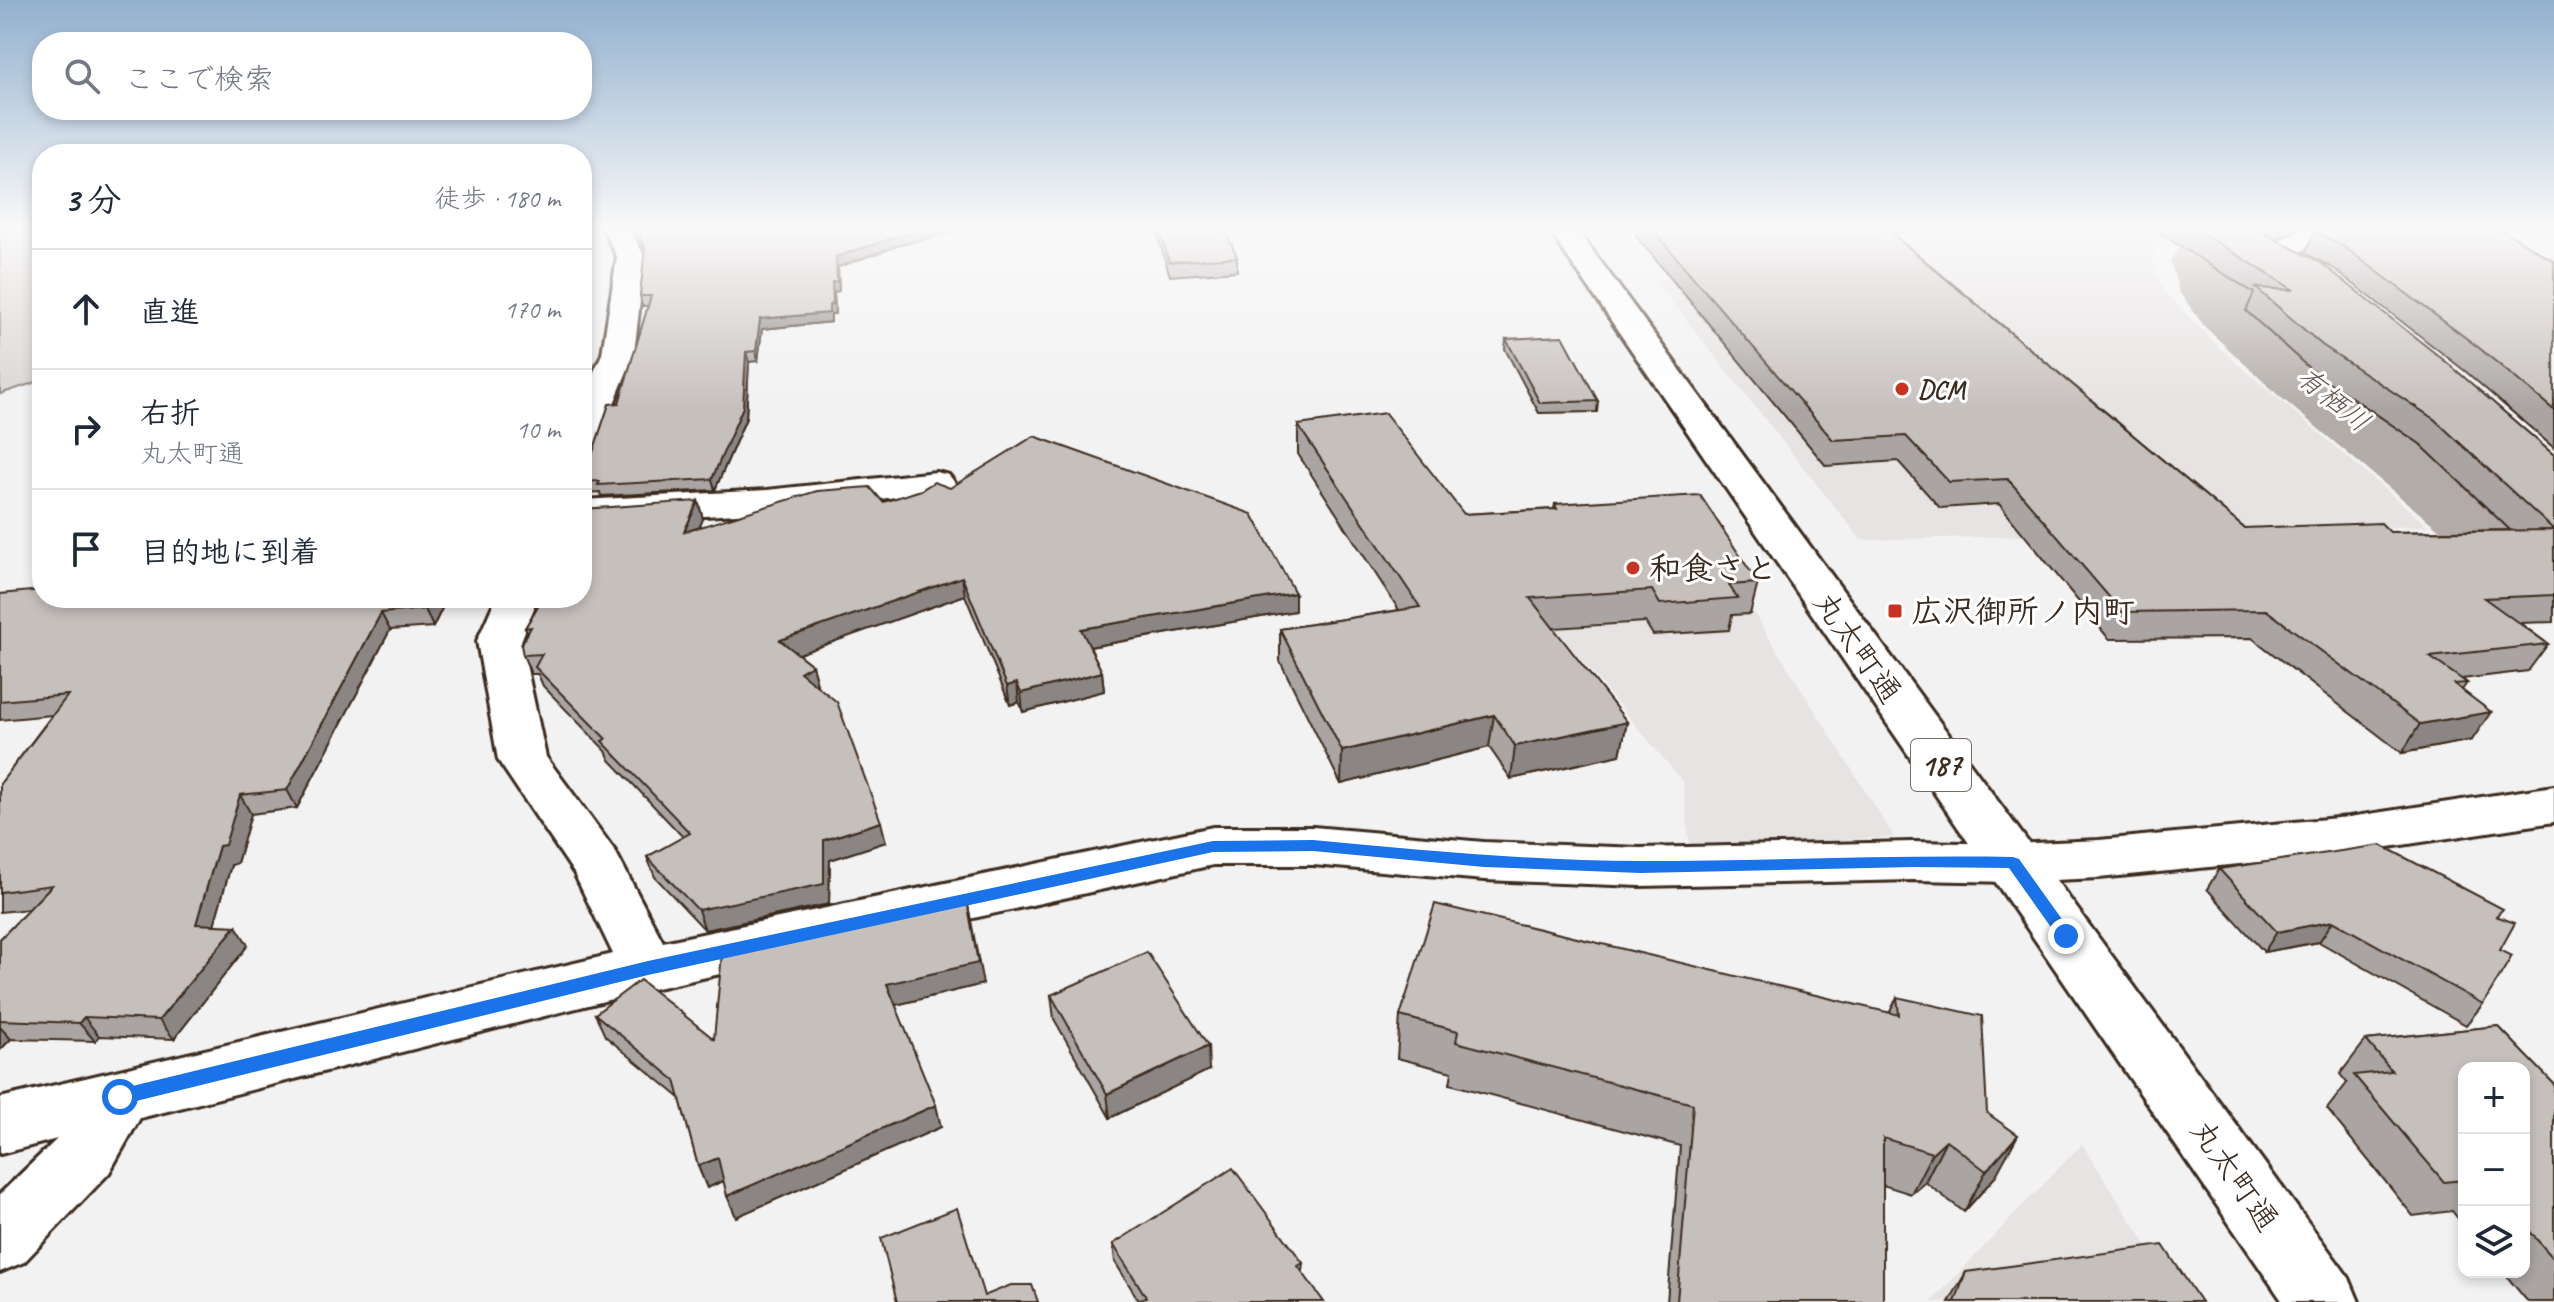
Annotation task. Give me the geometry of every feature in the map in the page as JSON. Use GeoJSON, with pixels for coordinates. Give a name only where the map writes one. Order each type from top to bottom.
{"type":"FeatureCollection","features":[{"type":"Feature","properties":{"kind":"street"},"geometry":{"type":"LineString","coordinates":[[592,415],[618,354],[627,288]]}},
{"type":"Feature","properties":{"kind":"street","name":"丸太町通"},"geometry":{"type":"LineString","coordinates":[[1604,288],[2324,1302]]}},
{"type":"Feature","properties":{"kind":"street"},"geometry":{"type":"LineString","coordinates":[[592,511],[767,501],[936,483]]}},
{"type":"Feature","properties":{"kind":"street"},"geometry":{"type":"LineString","coordinates":[[513,608],[499,641],[522,760],[596,865],[648,968]]}},
{"type":"Feature","properties":{"kind":"street"},"geometry":{"type":"LineString","coordinates":[[0,1126],[648,968],[1213,846],[1313,846],[1484,861],[1640,867],[1913,861],[2013,863],[2099,859],[2349,835],[2554,804]]}},
{"type":"Feature","properties":{"kind":"street"},"geometry":{"type":"LineString","coordinates":[[0,1240],[86,1153],[120,1097]]}},
{"type":"Feature","properties":{"kind":"shaded area"},"geometry":{"type":"Polygon","coordinates":[[[0,288],[32,288],[32,383],[0,394],[0,288]]]}},
{"type":"Feature","properties":{"kind":"shaded area"},"geometry":{"type":"Polygon","coordinates":[[[1660,288],[2163,288],[2224,352],[2428,526],[1861,540],[1660,288]]]}},
{"type":"Feature","properties":{"kind":"shaded area"},"geometry":{"type":"Polygon","coordinates":[[[1697,522],[1894,837],[1690,848],[1683,782],[1477,535],[1697,522]]]}},
{"type":"Feature","properties":{"kind":"shaded area"},"geometry":{"type":"Polygon","coordinates":[[[2082,1144],[2183,1302],[1931,1302],[2082,1144]]]}},
{"type":"Feature","properties":{"kind":"building"},"geometry":{"type":"Polygon","coordinates":[[[641,288],[832,288],[833,304],[829,305],[829,313],[760,319],[756,351],[746,352],[743,407],[712,479],[598,485],[600,481],[592,481],[592,455],[609,404],[619,403],[651,296],[640,296],[641,288]]]}},
{"type":"Feature","properties":{"kind":"building"},"geometry":{"type":"Polygon","coordinates":[[[1702,288],[1957,288],[2244,528],[2381,523],[2390,532],[2554,530],[2554,595],[2484,598],[2548,644],[2430,657],[2467,683],[2454,684],[2491,712],[2420,724],[2266,610],[2122,612],[2008,479],[1949,482],[1906,436],[1833,440],[1702,288]]]}},
{"type":"Feature","properties":{"kind":"building"},"geometry":{"type":"Polygon","coordinates":[[[2256,288],[2294,290],[2290,288],[2353,288],[2450,365],[2554,455],[2554,530],[2434,419],[2322,345],[2256,288]]]}},
{"type":"Feature","properties":{"kind":"building"},"geometry":{"type":"Polygon","coordinates":[[[2399,288],[2554,288],[2554,410],[2478,347],[2399,288]]]}},
{"type":"Feature","properties":{"kind":"building"},"geometry":{"type":"Polygon","coordinates":[[[1563,336],[1598,401],[1540,403],[1506,339],[1563,336]]]}},
{"type":"Feature","properties":{"kind":"building"},"geometry":{"type":"Polygon","coordinates":[[[1385,413],[1464,514],[1557,509],[1555,504],[1700,495],[1758,583],[1729,585],[1737,598],[1660,604],[1652,590],[1530,598],[1627,722],[1515,746],[1494,715],[1342,751],[1280,629],[1420,607],[1298,425],[1385,413]]]}},
{"type":"Feature","properties":{"kind":"building"},"geometry":{"type":"Polygon","coordinates":[[[1034,436],[1252,514],[1295,593],[1081,629],[1102,672],[1021,693],[1017,683],[1007,686],[962,577],[780,640],[812,665],[800,672],[837,702],[881,822],[824,840],[824,884],[698,910],[647,857],[690,833],[602,741],[606,739],[535,667],[542,654],[523,655],[521,645],[531,627],[525,628],[537,608],[592,608],[592,508],[698,501],[684,532],[817,491],[870,487],[883,502],[921,490],[934,482],[950,488],[1034,436]]]}},
{"type":"Feature","properties":{"kind":"building"},"geometry":{"type":"Polygon","coordinates":[[[32,591],[32,608],[426,608],[381,613],[287,790],[240,795],[225,845],[219,846],[196,924],[236,926],[159,1020],[84,1017],[79,1023],[0,1020],[0,939],[52,885],[0,892],[0,784],[68,695],[0,701],[0,594],[32,591]]]}},
{"type":"Feature","properties":{"kind":"building"},"geometry":{"type":"Polygon","coordinates":[[[2381,845],[2503,909],[2496,916],[2515,923],[2500,950],[2512,956],[2483,1004],[2333,921],[2277,932],[2219,869],[2381,845]]]}},
{"type":"Feature","properties":{"kind":"building"},"geometry":{"type":"Polygon","coordinates":[[[967,900],[978,963],[887,984],[936,1105],[727,1196],[718,1158],[698,1166],[675,1080],[595,1014],[640,980],[714,1039],[722,953],[967,900]]]}},
{"type":"Feature","properties":{"kind":"building"},"geometry":{"type":"Polygon","coordinates":[[[1435,904],[1899,1015],[1897,997],[1982,1016],[1987,1113],[2018,1135],[1986,1171],[1946,1140],[1932,1153],[1883,1138],[1883,1302],[1677,1302],[1693,1104],[1456,1042],[1458,1031],[1400,1016],[1435,904]]]}},
{"type":"Feature","properties":{"kind":"building"},"geometry":{"type":"Polygon","coordinates":[[[1147,952],[1208,1046],[1107,1094],[1051,995],[1147,952]]]}},
{"type":"Feature","properties":{"kind":"building"},"geometry":{"type":"Polygon","coordinates":[[[2498,1026],[2554,1084],[2554,1259],[2530,1232],[2530,1062],[2458,1062],[2458,1181],[2444,1182],[2354,1075],[2392,1071],[2366,1040],[2498,1026]]]}},
{"type":"Feature","properties":{"kind":"building"},"geometry":{"type":"Polygon","coordinates":[[[1233,1168],[1303,1263],[1298,1266],[1324,1302],[1137,1302],[1146,1297],[1113,1244],[1233,1168]]]}},
{"type":"Feature","properties":{"kind":"building"},"geometry":{"type":"Polygon","coordinates":[[[957,1208],[984,1296],[1011,1285],[1032,1285],[1038,1302],[897,1302],[881,1238],[957,1208]]]}},
{"type":"Feature","properties":{"kind":"building"},"geometry":{"type":"Polygon","coordinates":[[[2163,1245],[2201,1302],[1955,1302],[1966,1272],[2163,1245]]]}},
{"type":"Feature","properties":{"kind":"waterway","name":"有栖川"},"geometry":{"type":"LineString","coordinates":[[2213,288],[2231,312],[2306,378],[2554,576]]}},
{"type":"Feature","properties":{"kind":"place","name":"DCM"},"geometry":{"type":"Point","coordinates":[1902,389]}},
{"type":"Feature","properties":{"kind":"place","name":"和食さと"},"geometry":{"type":"Point","coordinates":[1633,568]}},
{"type":"Feature","properties":{"kind":"place","name":"広沢御所ノ内町"},"geometry":{"type":"Point","coordinates":[1895,611]}},
{"type":"Feature","properties":{"kind":"route"},"geometry":{"type":"LineString","coordinates":[[120,1097],[648,968],[1213,846],[1313,846],[1484,861],[1640,867],[1913,861],[2013,863],[2066,936]]}}]}
